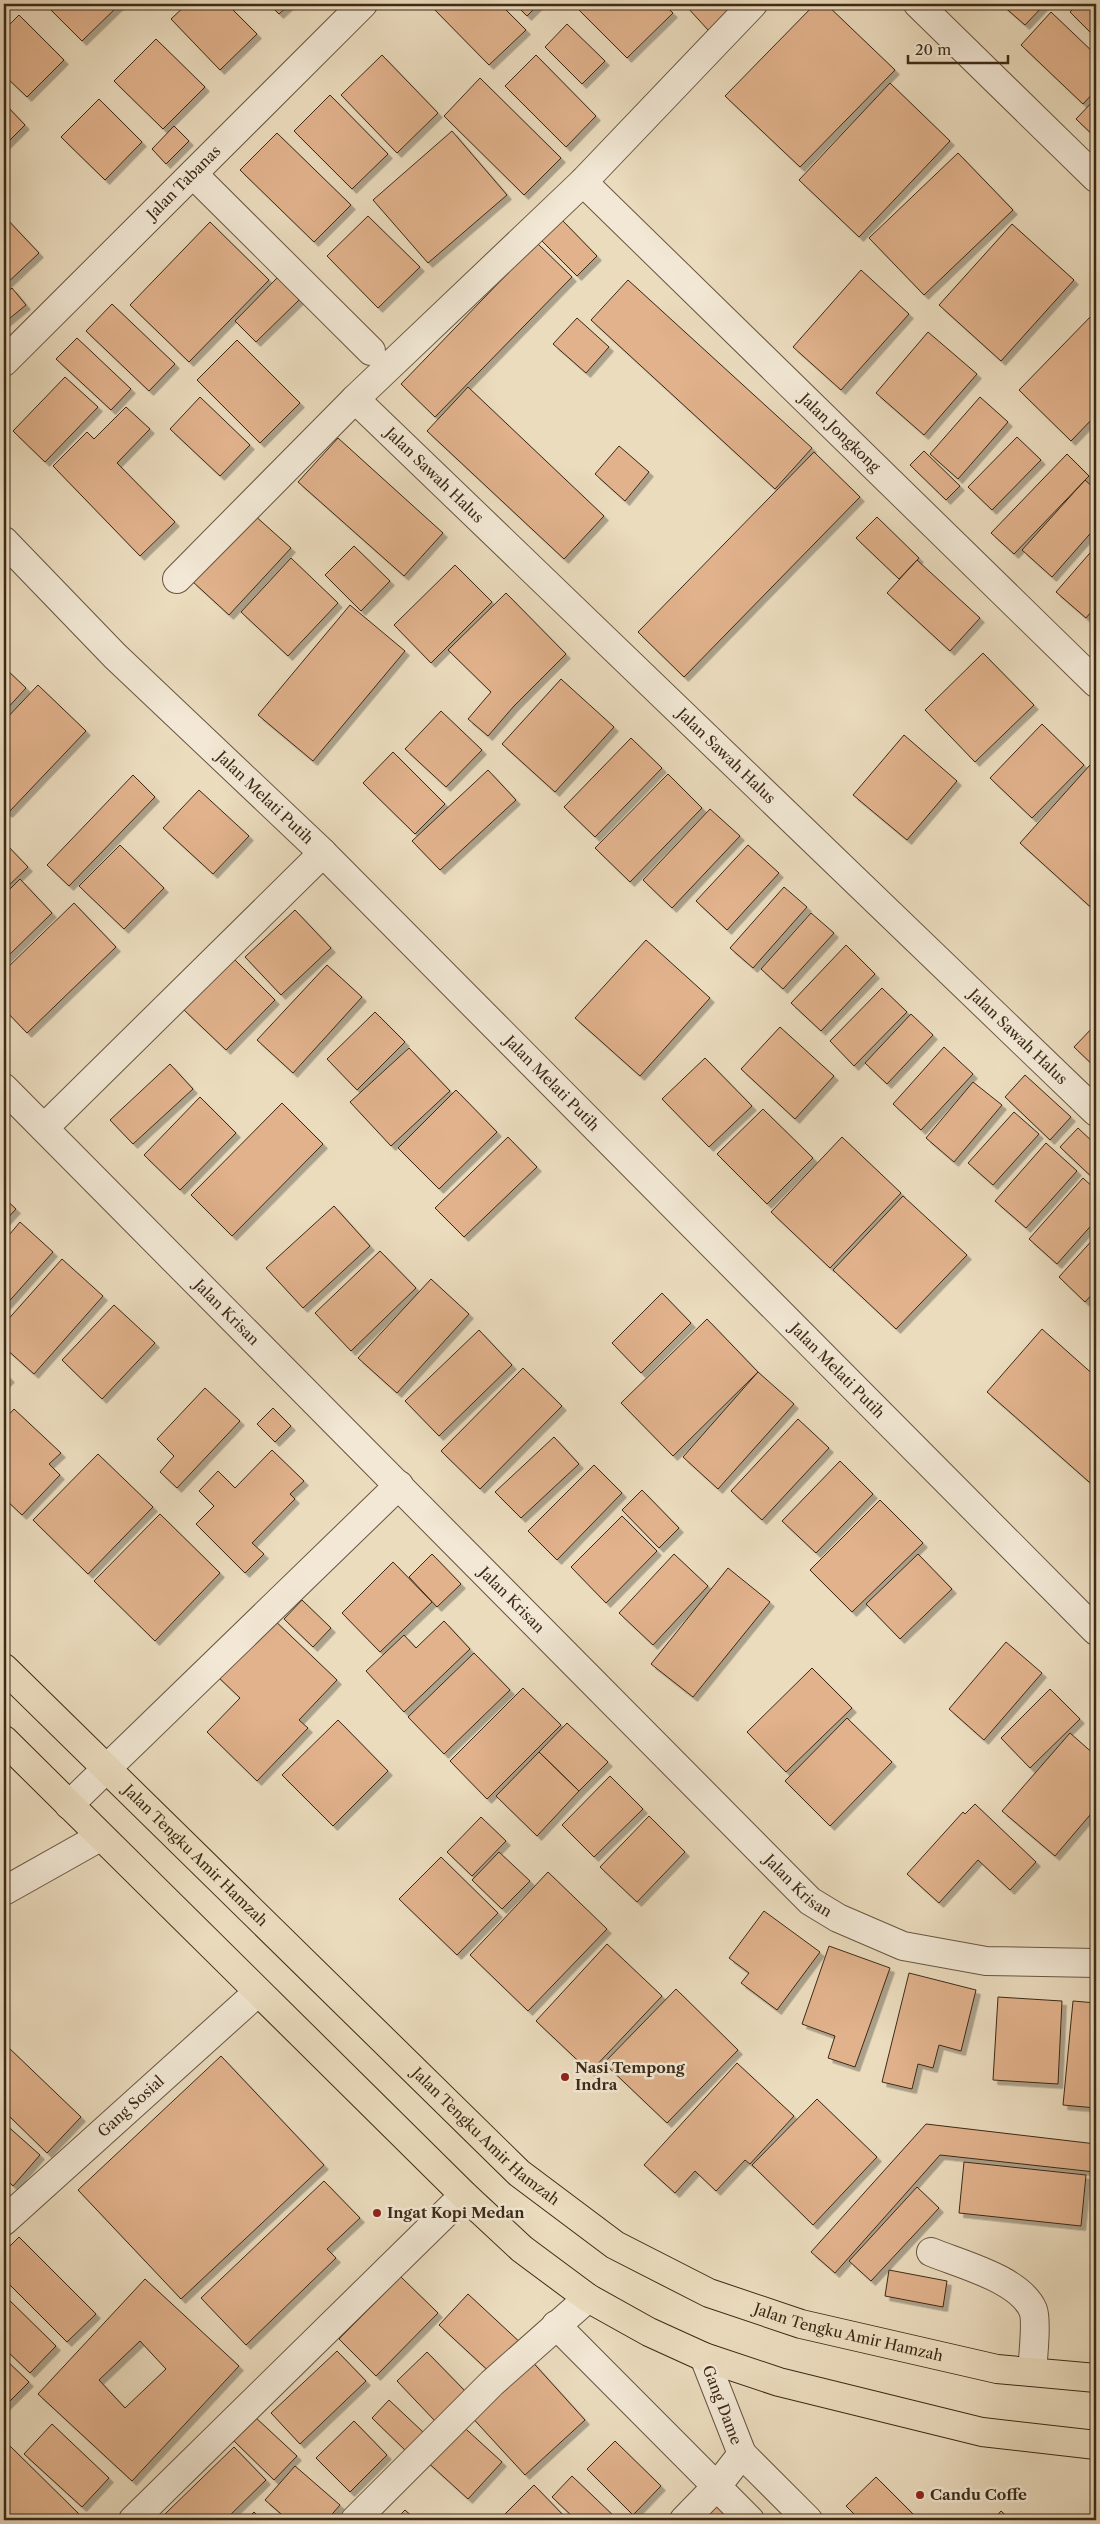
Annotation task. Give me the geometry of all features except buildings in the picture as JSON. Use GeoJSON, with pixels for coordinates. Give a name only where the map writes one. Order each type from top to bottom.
{"type":"FeatureCollection","features":[{"type":"Feature","properties":{"kind":"main road","name":"Jalan Tengku Amir Hamzah"},"geometry":{"type":"LineString","coordinates":[[4,1668],[519,2173],[615,2245],[709,2293],[801,2324],[997,2369],[1096,2378]]}},
{"type":"Feature","properties":{"kind":"main road"},"geometry":{"type":"LineString","coordinates":[[4,1740],[464,2195],[522,2248],[588,2298],[649,2332],[704,2357],[779,2382],[982,2432],[1096,2445]]}},
{"type":"Feature","properties":{"kind":"street","name":"Jalan Tabanas"},"geometry":{"type":"LineString","coordinates":[[4,362],[363,4]]}},
{"type":"Feature","properties":{"kind":"street"},"geometry":{"type":"LineString","coordinates":[[178,579],[355,399],[583,182],[753,4]]}},
{"type":"Feature","properties":{"kind":"street"},"geometry":{"type":"LineString","coordinates":[[932,8],[1096,178]]}},
{"type":"Feature","properties":{"kind":"street"},"geometry":{"type":"LineString","coordinates":[[193,174],[371,351]]}},
{"type":"Feature","properties":{"kind":"street","name":"Jalan Jongkong"},"geometry":{"type":"LineString","coordinates":[[583,182],[1096,683]]}},
{"type":"Feature","properties":{"kind":"street","name":"Jalan Sawah Halus"},"geometry":{"type":"LineString","coordinates":[[355,399],[1096,1112]]}},
{"type":"Feature","properties":{"kind":"street","name":"Jalan Melati Putih"},"geometry":{"type":"LineString","coordinates":[[4,541],[115,656],[323,853],[1096,1632]]}},
{"type":"Feature","properties":{"kind":"street"},"geometry":{"type":"LineString","coordinates":[[44,1128],[323,853]]}},
{"type":"Feature","properties":{"kind":"street","name":"Jalan Krisan"},"geometry":{"type":"LineString","coordinates":[[4,1088],[810,1901],[838,1918],[903,1946],[986,1961],[1096,1963]]}},
{"type":"Feature","properties":{"kind":"street"},"geometry":{"type":"LineString","coordinates":[[69,1805],[399,1485]]}},
{"type":"Feature","properties":{"kind":"street"},"geometry":{"type":"LineString","coordinates":[[4,1891],[100,1837]]}},
{"type":"Feature","properties":{"kind":"street","name":"Gang Sosial"},"geometry":{"type":"LineString","coordinates":[[4,2221],[258,1992]]}},
{"type":"Feature","properties":{"kind":"street"},"geometry":{"type":"LineString","coordinates":[[133,2520],[464,2195]]}},
{"type":"Feature","properties":{"kind":"street"},"geometry":{"type":"LineString","coordinates":[[931,2252],[1008,2284],[1024,2295],[1034,2311],[1032,2372]]}},
{"type":"Feature","properties":{"kind":"street"},"geometry":{"type":"LineString","coordinates":[[356,2520],[492,2383],[588,2298]]}},
{"type":"Feature","properties":{"kind":"street"},"geometry":{"type":"LineString","coordinates":[[556,2325],[750,2520]]}},
{"type":"Feature","properties":{"kind":"street","name":"Gang Dame"},"geometry":{"type":"LineString","coordinates":[[684,2520],[717,2486],[742,2454],[704,2357]]}},
{"type":"Feature","properties":{"kind":"street"},"geometry":{"type":"LineString","coordinates":[[742,2454],[808,2520]]}},
{"type":"Feature","properties":{"kind":"place","name":"Nasi Tempong Indra"},"geometry":{"type":"Point","coordinates":[565,2077]}},
{"type":"Feature","properties":{"kind":"place","name":"Ingat Kopi Medan"},"geometry":{"type":"Point","coordinates":[377,2213]}},
{"type":"Feature","properties":{"kind":"place","name":"Candu Coffe"},"geometry":{"type":"Point","coordinates":[920,2495]}}]}
